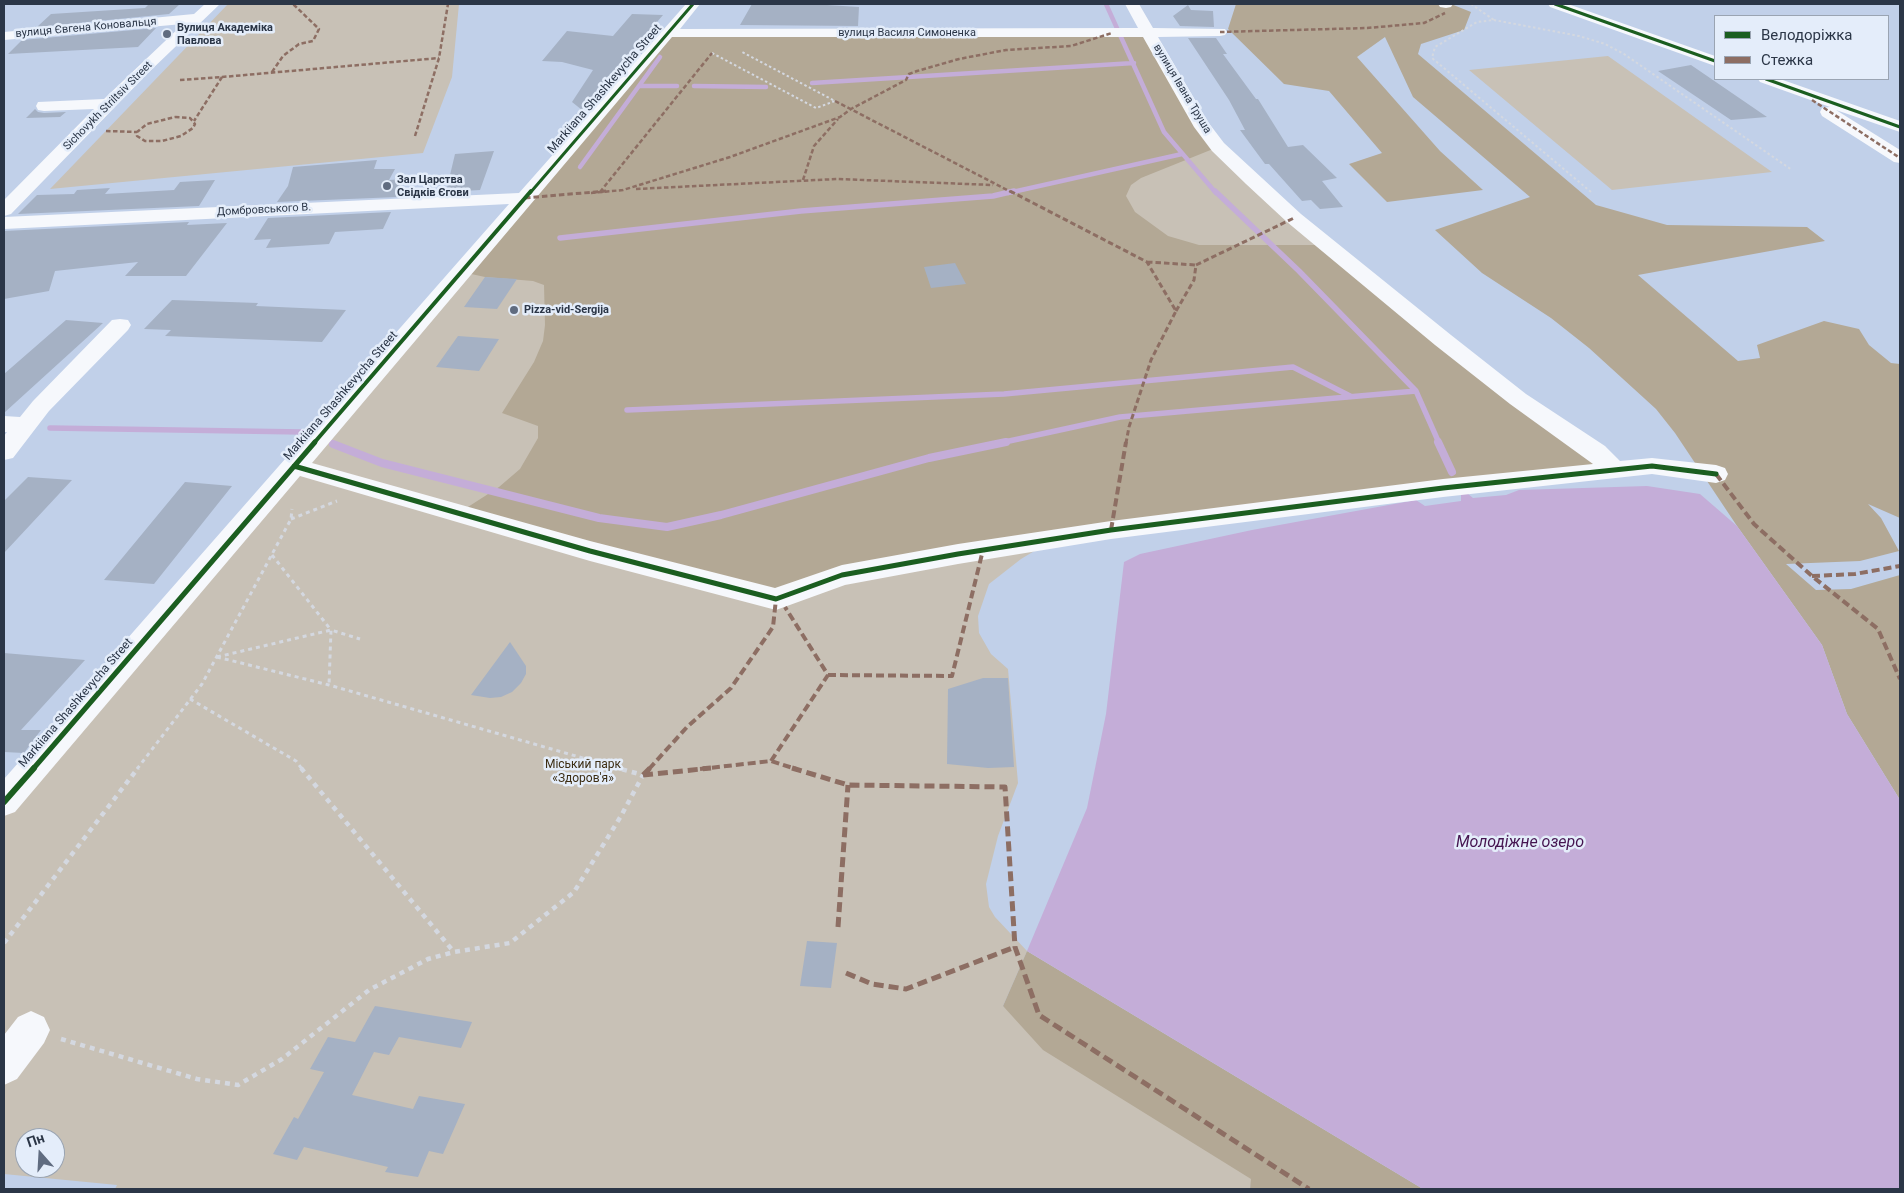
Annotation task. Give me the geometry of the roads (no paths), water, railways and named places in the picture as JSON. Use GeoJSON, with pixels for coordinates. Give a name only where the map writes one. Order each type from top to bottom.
{"type":"FeatureCollection","features":[{"type":"Feature","properties":{"kind":"street","name":"Sichovykh Striltsiv Street"},"geometry":{"type":"LineString","coordinates":[[4,210],[141,71],[213,4]]}},
{"type":"Feature","properties":{"kind":"street","name":"Markiiana Shashkevycha Street"},"geometry":{"type":"LineString","coordinates":[[4,802],[693,4]]}},
{"type":"Feature","properties":{"kind":"street","name":"вулиця Івана Труша"},"geometry":{"type":"LineString","coordinates":[[1132,4],[1200,123],[1218,147],[1252,180],[1306,228],[1443,340],[1518,399],[1596,452],[1614,470]]}},
{"type":"Feature","properties":{"kind":"street"},"geometry":{"type":"LineString","coordinates":[[1555,4],[1714,61]]}},
{"type":"Feature","properties":{"kind":"street"},"geometry":{"type":"LineString","coordinates":[[115,26],[128,13]]}},
{"type":"Feature","properties":{"kind":"street","name":"вулиця Євгена Коновальця"},"geometry":{"type":"LineString","coordinates":[[4,36],[199,18]]}},
{"type":"Feature","properties":{"kind":"street","name":"вулиця Василя Симоненка"},"geometry":{"type":"LineString","coordinates":[[666,33],[1220,32]]}},
{"type":"Feature","properties":{"kind":"street"},"geometry":{"type":"LineString","coordinates":[[1769,80],[1900,127]]}},
{"type":"Feature","properties":{"kind":"street"},"geometry":{"type":"LineString","coordinates":[[1798,90],[1840,121],[1900,158]]}},
{"type":"Feature","properties":{"kind":"street"},"geometry":{"type":"LineString","coordinates":[[44,106],[110,104]]}},
{"type":"Feature","properties":{"kind":"street"},"geometry":{"type":"LineString","coordinates":[[4,183],[41,172]]}},
{"type":"Feature","properties":{"kind":"street","name":"Домбровського В."},"geometry":{"type":"LineString","coordinates":[[4,222],[525,198]]}},
{"type":"Feature","properties":{"kind":"street"},"geometry":{"type":"LineString","coordinates":[[4,452],[15,424],[41,406],[120,325]]}},
{"type":"Feature","properties":{"kind":"street"},"geometry":{"type":"LineString","coordinates":[[294,466],[590,552],[776,599],[842,575],[958,554],[1111,530],[1443,488],[1652,466],[1716,474]]}},
{"type":"Feature","properties":{"kind":"street"},"geometry":{"type":"LineString","coordinates":[[4,1066],[31,1030]]}},
{"type":"Feature","properties":{"kind":"water","name":"Молодіжне озеро"},"geometry":{"type":"Polygon","coordinates":[[[1647,486],[1700,494],[1737,526],[1822,645],[1847,714],[1900,800],[1900,1189],[1423,1189],[1027,951],[1087,808],[1106,714],[1124,562],[1140,554],[1252,530],[1416,500],[1425,506],[1461,501],[1461,494],[1467,493],[1473,498],[1506,495],[1519,490],[1647,486]]]}},
{"type":"Feature","properties":{"kind":"waterway"},"geometry":{"type":"LineString","coordinates":[[1106,4],[1133,63]]}},
{"type":"Feature","properties":{"kind":"waterway"},"geometry":{"type":"LineString","coordinates":[[580,167],[660,57]]}},
{"type":"Feature","properties":{"kind":"waterway"},"geometry":{"type":"LineString","coordinates":[[812,83],[1133,63]]}},
{"type":"Feature","properties":{"kind":"waterway"},"geometry":{"type":"LineString","coordinates":[[1133,63],[1164,132],[1216,193]]}},
{"type":"Feature","properties":{"kind":"waterway"},"geometry":{"type":"LineString","coordinates":[[640,86],[677,86]]}},
{"type":"Feature","properties":{"kind":"waterway"},"geometry":{"type":"LineString","coordinates":[[694,86],[766,87]]}},
{"type":"Feature","properties":{"kind":"waterway"},"geometry":{"type":"LineString","coordinates":[[1008,193],[1182,154]]}},
{"type":"Feature","properties":{"kind":"waterway"},"geometry":{"type":"LineString","coordinates":[[560,238],[801,211],[993,196],[1014,191]]}},
{"type":"Feature","properties":{"kind":"waterway"},"geometry":{"type":"LineString","coordinates":[[1215,191],[1299,271],[1416,391]]}},
{"type":"Feature","properties":{"kind":"waterway"},"geometry":{"type":"LineString","coordinates":[[627,410],[1004,394],[1293,367],[1350,396]]}},
{"type":"Feature","properties":{"kind":"waterway"},"geometry":{"type":"LineString","coordinates":[[1000,443],[1120,417],[1416,391]]}},
{"type":"Feature","properties":{"kind":"waterway"},"geometry":{"type":"LineString","coordinates":[[1416,391],[1439,443]]}},
{"type":"Feature","properties":{"kind":"waterway"},"geometry":{"type":"LineString","coordinates":[[50,428],[303,432]]}},
{"type":"Feature","properties":{"kind":"waterway"},"geometry":{"type":"LineString","coordinates":[[333,444],[382,463],[599,518],[667,527],[721,515],[929,458],[1006,442]]}},
{"type":"Feature","properties":{"kind":"waterway"},"geometry":{"type":"LineString","coordinates":[[1438,442],[1452,472]]}},
{"type":"Feature","properties":{"kind":"place","name":"Вулиця Академіка Павлова"},"geometry":{"type":"Point","coordinates":[167,34]}},
{"type":"Feature","properties":{"kind":"place","name":"Зал Царства Свідків Єгови"},"geometry":{"type":"Point","coordinates":[387,186]}},
{"type":"Feature","properties":{"kind":"place","name":"Pizza-vid-Sergija"},"geometry":{"type":"Point","coordinates":[514,310]}},
{"type":"Feature","properties":{"kind":"park label","name":"Міський парк «Здоров'я»"},"geometry":{"type":"Point","coordinates":[583,772]}}]}
